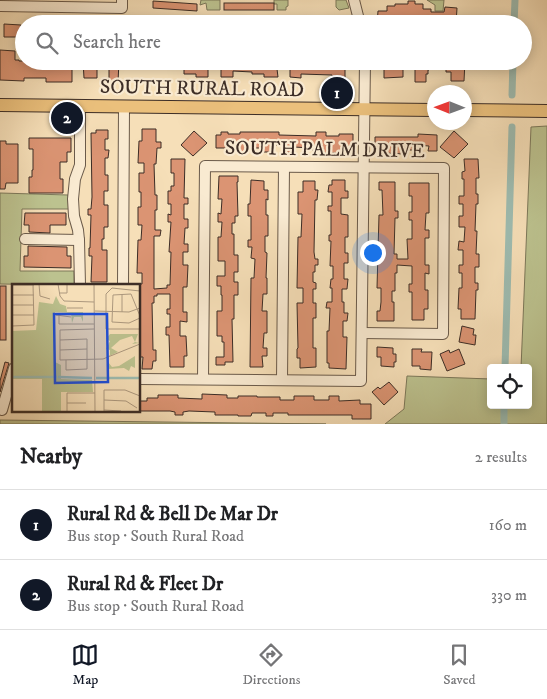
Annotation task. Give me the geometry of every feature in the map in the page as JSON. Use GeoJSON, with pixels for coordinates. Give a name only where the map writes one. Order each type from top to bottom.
{"type":"FeatureCollection","features":[{"type":"Feature","properties":{"kind":"main road","name":"SOUTH RURAL ROAD"},"geometry":{"type":"LineString","coordinates":[[0,105],[427,110]]}},
{"type":"Feature","properties":{"kind":"main road"},"geometry":{"type":"LineString","coordinates":[[472,110],[547,111]]}},
{"type":"Feature","properties":{"kind":"street"},"geometry":{"type":"LineString","coordinates":[[0,6],[122,8],[122,0]]}},
{"type":"Feature","properties":{"kind":"street"},"geometry":{"type":"LineString","coordinates":[[354,0],[358,15]]}},
{"type":"Feature","properties":{"kind":"street"},"geometry":{"type":"LineString","coordinates":[[140,379],[361,381],[365,70]]}},
{"type":"Feature","properties":{"kind":"street"},"geometry":{"type":"LineString","coordinates":[[80,106],[80,165],[75,179],[73,198],[74,216],[79,240],[80,284]]}},
{"type":"Feature","properties":{"kind":"street"},"geometry":{"type":"LineString","coordinates":[[123,284],[124,106]]}},
{"type":"Feature","properties":{"kind":"street","name":"SOUTH PALM DRIVE"},"geometry":{"type":"LineString","coordinates":[[203,379],[205,166],[444,168],[443,334],[362,333]]}},
{"type":"Feature","properties":{"kind":"street"},"geometry":{"type":"LineString","coordinates":[[282,380],[284,167]]}},
{"type":"Feature","properties":{"kind":"street"},"geometry":{"type":"LineString","coordinates":[[25,239],[79,240]]}},
{"type":"Feature","properties":{"kind":"street"},"geometry":{"type":"LineString","coordinates":[[2,410],[11,385]]}},
{"type":"Feature","properties":{"kind":"green space"},"geometry":{"type":"Polygon","coordinates":[[[201,0],[220,0],[220,10],[207,10],[206,3],[200,5],[201,0]]]}},
{"type":"Feature","properties":{"kind":"green space"},"geometry":{"type":"Polygon","coordinates":[[[274,0],[288,0],[286,10],[277,10],[277,4],[274,4],[274,0]]]}},
{"type":"Feature","properties":{"kind":"green space"},"geometry":{"type":"Polygon","coordinates":[[[336,0],[346,0],[349,8],[339,10],[336,7],[336,0]]]}},
{"type":"Feature","properties":{"kind":"green space"},"geometry":{"type":"Polygon","coordinates":[[[427,0],[444,0],[443,11],[435,11],[435,5],[427,0]]]}},
{"type":"Feature","properties":{"kind":"green space"},"geometry":{"type":"Polygon","coordinates":[[[547,126],[547,424],[385,424],[404,409],[407,376],[487,379],[487,409],[532,409],[532,364],[521,364],[531,127],[547,126]]]}},
{"type":"Feature","properties":{"kind":"green space"},"geometry":{"type":"Polygon","coordinates":[[[0,193],[68,195],[70,209],[22,209],[20,271],[74,271],[74,284],[0,284],[0,193]]]}},
{"type":"Feature","properties":{"kind":"green space"},"geometry":{"type":"Polygon","coordinates":[[[0,420],[326,424],[0,424],[0,420]]]}},
{"type":"Feature","properties":{"kind":"building"},"geometry":{"type":"Polygon","coordinates":[[[153,1],[197,4],[197,11],[153,8],[153,1]]]}},
{"type":"Feature","properties":{"kind":"building"},"geometry":{"type":"Polygon","coordinates":[[[408,1],[415,1],[415,4],[423,4],[423,9],[431,9],[431,12],[444,12],[445,7],[457,8],[457,15],[378,15],[378,11],[387,11],[387,6],[408,4],[408,1]]]}},
{"type":"Feature","properties":{"kind":"building"},"geometry":{"type":"Polygon","coordinates":[[[224,3],[274,3],[274,10],[224,10],[224,3]]]}},
{"type":"Feature","properties":{"kind":"building"},"geometry":{"type":"Polygon","coordinates":[[[4,24],[15,25],[15,37],[4,37],[4,24]]]}},
{"type":"Feature","properties":{"kind":"building"},"geometry":{"type":"Polygon","coordinates":[[[0,50],[15,51],[15,70],[72,70],[72,82],[46,82],[46,78],[24,78],[24,81],[0,80],[0,50]]]}},
{"type":"Feature","properties":{"kind":"building"},"geometry":{"type":"Polygon","coordinates":[[[84,70],[97,70],[97,78],[84,78],[84,70]]]}},
{"type":"Feature","properties":{"kind":"building"},"geometry":{"type":"Polygon","coordinates":[[[109,70],[119,70],[118,82],[109,82],[109,70]]]}},
{"type":"Feature","properties":{"kind":"building"},"geometry":{"type":"Polygon","coordinates":[[[184,70],[208,70],[208,77],[184,74],[184,70]]]}},
{"type":"Feature","properties":{"kind":"building"},"geometry":{"type":"Polygon","coordinates":[[[221,70],[277,70],[278,77],[264,77],[264,74],[233,71],[233,77],[221,77],[221,70]]]}},
{"type":"Feature","properties":{"kind":"building"},"geometry":{"type":"Polygon","coordinates":[[[290,70],[345,70],[345,78],[332,78],[332,75],[301,74],[301,78],[290,77],[290,70]]]}},
{"type":"Feature","properties":{"kind":"building"},"geometry":{"type":"Polygon","coordinates":[[[384,70],[403,70],[403,77],[384,78],[384,70]]]}},
{"type":"Feature","properties":{"kind":"building"},"geometry":{"type":"Polygon","coordinates":[[[415,70],[428,70],[426,82],[415,82],[415,70]]]}},
{"type":"Feature","properties":{"kind":"building"},"geometry":{"type":"Polygon","coordinates":[[[446,70],[465,70],[464,81],[451,81],[451,72],[446,72],[446,70]]]}},
{"type":"Feature","properties":{"kind":"building"},"geometry":{"type":"Polygon","coordinates":[[[142,129],[156,129],[156,142],[161,142],[161,148],[157,148],[156,164],[154,164],[155,195],[157,195],[155,230],[161,230],[160,236],[154,236],[154,289],[167,288],[167,285],[170,285],[171,252],[169,252],[171,222],[168,222],[168,214],[171,215],[171,204],[168,204],[168,191],[171,191],[171,186],[174,186],[174,173],[171,173],[171,159],[185,159],[184,198],[188,198],[188,204],[184,204],[184,219],[188,219],[188,228],[185,228],[184,244],[188,244],[188,252],[183,252],[183,265],[188,265],[187,287],[183,287],[183,312],[187,312],[187,322],[180,321],[180,336],[186,336],[187,356],[184,356],[184,367],[170,367],[169,335],[166,335],[166,327],[170,327],[170,314],[167,314],[167,309],[170,309],[170,294],[157,294],[157,296],[154,296],[154,303],[152,303],[153,350],[156,350],[156,361],[153,361],[152,369],[142,369],[143,357],[140,357],[140,284],[142,284],[142,273],[137,273],[138,240],[141,240],[142,225],[138,225],[138,207],[141,207],[139,173],[144,173],[144,163],[138,163],[139,141],[142,141],[142,129]]]}},
{"type":"Feature","properties":{"kind":"building"},"geometry":{"type":"Polygon","coordinates":[[[96,130],[108,130],[108,139],[105,139],[105,150],[109,150],[108,158],[105,158],[105,175],[108,175],[108,191],[104,191],[104,205],[108,205],[108,227],[104,227],[104,239],[102,239],[102,250],[107,250],[107,282],[91,282],[92,256],[89,256],[91,215],[88,215],[88,209],[91,209],[92,197],[91,133],[96,133],[96,130]]]}},
{"type":"Feature","properties":{"kind":"building"},"geometry":{"type":"Polygon","coordinates":[[[194,131],[207,143],[193,156],[181,145],[194,131]]]}},
{"type":"Feature","properties":{"kind":"building"},"geometry":{"type":"Polygon","coordinates":[[[454,131],[468,144],[454,158],[440,147],[454,131]]]}},
{"type":"Feature","properties":{"kind":"building"},"geometry":{"type":"Polygon","coordinates":[[[221,132],[240,134],[240,132],[279,132],[279,135],[316,136],[316,132],[326,132],[326,136],[353,134],[353,149],[343,149],[343,153],[320,153],[321,149],[311,150],[311,148],[294,147],[294,153],[286,152],[286,145],[271,145],[271,152],[263,152],[263,148],[249,148],[249,152],[227,152],[227,148],[216,148],[216,135],[221,135],[221,132]]]}},
{"type":"Feature","properties":{"kind":"building"},"geometry":{"type":"Polygon","coordinates":[[[418,134],[437,135],[437,151],[428,151],[429,146],[415,145],[415,150],[404,150],[404,154],[384,153],[384,149],[375,149],[375,137],[418,137],[418,134]]]}},
{"type":"Feature","properties":{"kind":"building"},"geometry":{"type":"Polygon","coordinates":[[[29,138],[71,138],[71,152],[67,152],[67,162],[60,162],[60,179],[63,179],[63,193],[29,193],[29,177],[32,177],[33,170],[33,149],[29,149],[29,138]]]}},
{"type":"Feature","properties":{"kind":"building"},"geometry":{"type":"Polygon","coordinates":[[[0,141],[6,141],[6,144],[18,144],[18,183],[6,183],[5,189],[0,189],[0,141]]]}},
{"type":"Feature","properties":{"kind":"building"},"geometry":{"type":"Polygon","coordinates":[[[464,159],[478,159],[479,178],[476,178],[476,194],[478,194],[478,204],[476,204],[475,231],[477,231],[476,254],[479,254],[479,267],[475,267],[475,283],[478,283],[478,290],[476,290],[475,319],[461,319],[461,309],[458,309],[459,288],[462,288],[462,273],[459,273],[459,265],[463,265],[463,250],[458,250],[459,241],[464,242],[465,227],[459,227],[459,216],[463,216],[463,204],[459,204],[459,196],[464,196],[462,172],[465,171],[464,159]]]}},
{"type":"Feature","properties":{"kind":"building"},"geometry":{"type":"Polygon","coordinates":[[[219,176],[238,176],[238,216],[235,216],[235,223],[232,223],[232,234],[234,234],[234,255],[238,255],[238,272],[234,272],[234,282],[238,282],[238,295],[234,295],[234,319],[232,319],[233,362],[225,362],[225,365],[216,365],[216,357],[224,357],[222,336],[217,336],[217,311],[222,311],[222,295],[221,286],[217,286],[217,276],[225,276],[225,261],[218,261],[218,237],[221,237],[222,222],[218,222],[218,213],[221,214],[222,199],[218,199],[219,176]]]}},
{"type":"Feature","properties":{"kind":"building"},"geometry":{"type":"Polygon","coordinates":[[[251,180],[264,181],[264,190],[268,190],[266,215],[268,215],[268,236],[265,236],[267,294],[263,294],[262,311],[267,311],[267,333],[264,333],[263,348],[267,348],[267,356],[262,356],[263,367],[250,367],[251,278],[254,278],[255,259],[251,258],[252,247],[248,247],[248,240],[251,240],[251,216],[248,216],[248,204],[250,204],[251,180]]]}},
{"type":"Feature","properties":{"kind":"building"},"geometry":{"type":"Polygon","coordinates":[[[332,180],[345,180],[345,191],[348,191],[348,198],[341,198],[341,214],[348,215],[348,237],[345,237],[345,253],[348,253],[348,263],[344,263],[344,279],[348,279],[347,289],[342,289],[344,313],[348,313],[347,321],[343,321],[343,337],[347,337],[346,369],[329,368],[329,363],[327,363],[327,331],[329,331],[330,308],[326,308],[327,302],[332,302],[332,288],[330,288],[331,279],[333,279],[333,266],[330,266],[331,241],[329,241],[329,235],[331,235],[331,211],[328,211],[328,206],[332,206],[332,192],[328,192],[329,185],[332,185],[332,180]]]}},
{"type":"Feature","properties":{"kind":"building"},"geometry":{"type":"Polygon","coordinates":[[[303,181],[315,181],[315,190],[318,190],[317,200],[315,200],[314,252],[315,259],[318,259],[318,265],[315,265],[315,272],[313,272],[313,282],[316,283],[316,289],[313,289],[313,303],[316,303],[316,318],[313,318],[313,348],[316,348],[316,367],[300,368],[300,358],[297,358],[297,303],[303,303],[303,288],[297,288],[298,237],[301,237],[302,214],[298,214],[298,192],[303,192],[303,181]]]}},
{"type":"Feature","properties":{"kind":"building"},"geometry":{"type":"Polygon","coordinates":[[[379,182],[395,182],[395,211],[398,211],[398,218],[395,218],[394,254],[397,254],[397,259],[408,259],[407,239],[412,239],[412,220],[409,220],[409,212],[412,212],[412,196],[409,196],[409,183],[429,183],[429,213],[426,213],[425,230],[429,230],[429,238],[425,238],[425,265],[429,265],[429,274],[425,273],[425,290],[428,290],[428,309],[424,309],[424,320],[412,320],[412,292],[409,292],[409,284],[412,284],[412,266],[397,265],[395,291],[392,291],[394,321],[377,321],[377,311],[380,311],[381,302],[381,288],[377,288],[379,215],[383,215],[382,190],[379,190],[379,182]]]}},
{"type":"Feature","properties":{"kind":"building"},"geometry":{"type":"Polygon","coordinates":[[[25,213],[66,213],[66,225],[50,225],[50,233],[29,232],[29,225],[24,225],[25,213]]]}},
{"type":"Feature","properties":{"kind":"building"},"geometry":{"type":"Polygon","coordinates":[[[28,246],[67,247],[67,256],[71,256],[71,268],[24,267],[24,256],[28,256],[28,246]]]}},
{"type":"Feature","properties":{"kind":"building"},"geometry":{"type":"Polygon","coordinates":[[[0,286],[6,286],[6,340],[0,340],[0,286]]]}},
{"type":"Feature","properties":{"kind":"building"},"geometry":{"type":"Polygon","coordinates":[[[462,326],[474,329],[473,335],[476,335],[475,345],[459,342],[462,326]]]}},
{"type":"Feature","properties":{"kind":"building"},"geometry":{"type":"Polygon","coordinates":[[[377,347],[393,348],[393,354],[396,354],[394,367],[381,366],[381,357],[377,357],[377,347]]]}},
{"type":"Feature","properties":{"kind":"building"},"geometry":{"type":"Polygon","coordinates":[[[412,349],[422,349],[421,352],[432,352],[431,370],[420,369],[420,366],[412,366],[412,349]]]}},
{"type":"Feature","properties":{"kind":"building"},"geometry":{"type":"Polygon","coordinates":[[[459,349],[465,364],[447,371],[440,354],[449,350],[450,353],[459,349]]]}},
{"type":"Feature","properties":{"kind":"building"},"geometry":{"type":"Polygon","coordinates":[[[5,362],[9,363],[0,392],[0,381],[5,362]]]}},
{"type":"Feature","properties":{"kind":"building"},"geometry":{"type":"Polygon","coordinates":[[[389,382],[398,392],[384,405],[372,392],[389,382]]]}},
{"type":"Feature","properties":{"kind":"building"},"geometry":{"type":"Polygon","coordinates":[[[202,394],[227,395],[227,398],[238,398],[238,396],[280,397],[280,400],[294,400],[294,396],[314,396],[314,400],[329,400],[329,396],[339,396],[339,401],[360,400],[360,404],[371,404],[371,419],[352,419],[352,415],[288,415],[288,413],[273,413],[273,416],[266,416],[266,413],[252,413],[251,416],[238,416],[215,415],[215,412],[189,411],[183,412],[183,415],[175,415],[175,412],[170,411],[140,411],[140,401],[147,401],[147,398],[158,398],[158,395],[178,395],[178,398],[202,399],[202,394]]]}},
{"type":"Feature","properties":{"kind":"waterway"},"geometry":{"type":"LineString","coordinates":[[514,15],[515,0]]}},
{"type":"Feature","properties":{"kind":"waterway"},"geometry":{"type":"LineString","coordinates":[[512,95],[513,70]]}},
{"type":"Feature","properties":{"kind":"waterway"},"geometry":{"type":"LineString","coordinates":[[505,364],[512,127]]}},
{"type":"Feature","properties":{"kind":"waterway"},"geometry":{"type":"LineString","coordinates":[[504,410],[504,424]]}},
{"type":"Feature","properties":{"kind":"place","name":"Rural Rd & Bell De Mar Dr"},"geometry":{"type":"Point","coordinates":[337,93]}},
{"type":"Feature","properties":{"kind":"place","name":"Rural Rd & Fleet Dr"},"geometry":{"type":"Point","coordinates":[67,118]}}]}
